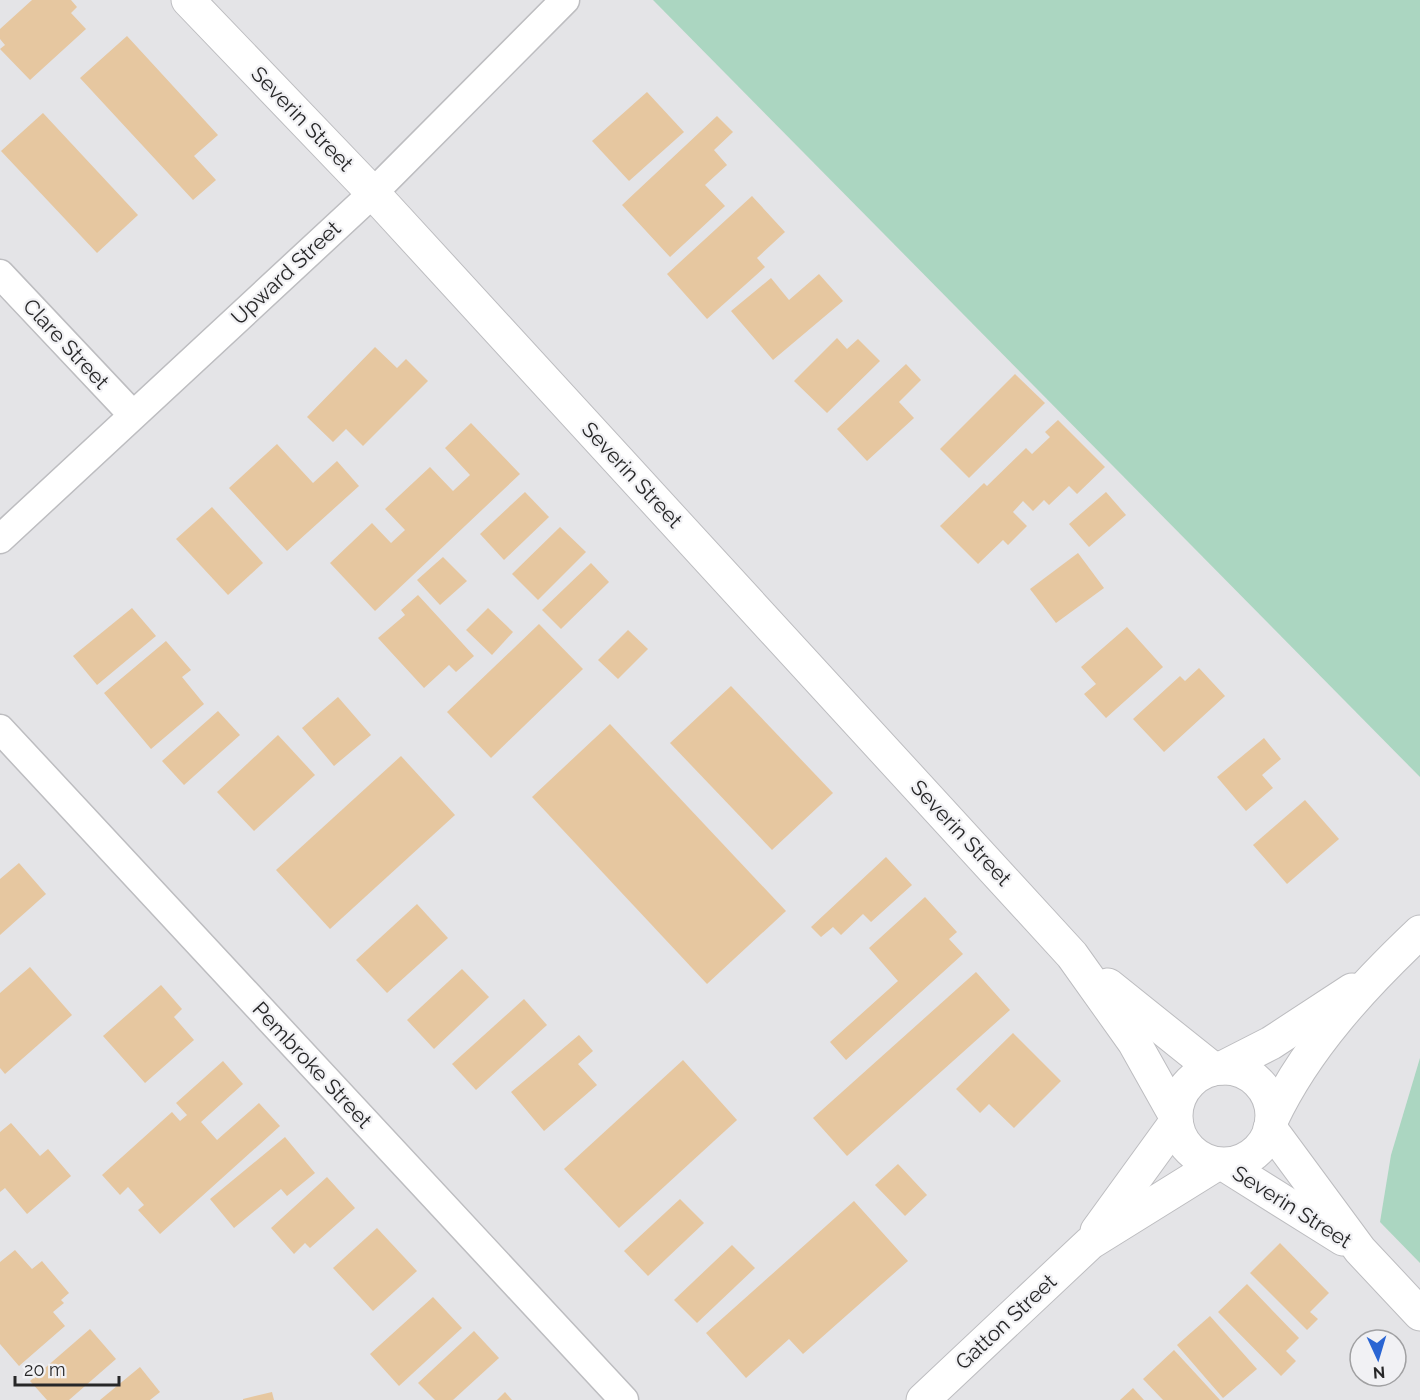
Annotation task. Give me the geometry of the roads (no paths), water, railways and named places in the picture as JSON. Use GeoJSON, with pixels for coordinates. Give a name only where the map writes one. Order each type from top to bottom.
{"type":"FeatureCollection","features":[{"type":"Feature","properties":{"kind":"street","name":"Severin Street"},"geometry":{"type":"LineString","coordinates":[[188,0],[373,193],[1072,955],[1134,1042],[1176,1118]]}},
{"type":"Feature","properties":{"kind":"street","name":"Upward Street"},"geometry":{"type":"LineString","coordinates":[[0,539],[132,414],[373,193],[565,0]]}},
{"type":"Feature","properties":{"kind":"street","name":"Clare Street"},"geometry":{"type":"LineString","coordinates":[[0,274],[132,414]]}},
{"type":"Feature","properties":{"kind":"street","name":"Pembroke Street"},"geometry":{"type":"LineString","coordinates":[[0,729],[624,1400]]}},
{"type":"Feature","properties":{"kind":"street"},"geometry":{"type":"LineString","coordinates":[[1371,978],[1271,1043],[1218,1069],[1198,1075],[1186,1086],[1179,1099],[1176,1118],[1180,1137],[1189,1150],[1202,1159],[1221,1164],[1240,1162],[1254,1154],[1264,1142],[1289,1083],[1371,978],[1420,932]]}},
{"type":"Feature","properties":{"kind":"street","name":"Severin Street"},"geometry":{"type":"LineString","coordinates":[[1072,955],[1170,1037],[1218,1069]]}},
{"type":"Feature","properties":{"kind":"street"},"geometry":{"type":"LineString","coordinates":[[1218,1069],[1245,1073],[1258,1083],[1268,1096],[1271,1123]]}},
{"type":"Feature","properties":{"kind":"street","name":"Gatton Street"},"geometry":{"type":"LineString","coordinates":[[1090,1243],[1176,1118]]}},
{"type":"Feature","properties":{"kind":"street","name":"Severin Street"},"geometry":{"type":"LineString","coordinates":[[1271,1123],[1359,1250],[1420,1314]]}},
{"type":"Feature","properties":{"kind":"street","name":"Severin Street"},"geometry":{"type":"LineString","coordinates":[[1221,1164],[1359,1250]]}},
{"type":"Feature","properties":{"kind":"street","name":"Gatton Street"},"geometry":{"type":"LineString","coordinates":[[923,1400],[1090,1243],[1221,1164]]}}]}
